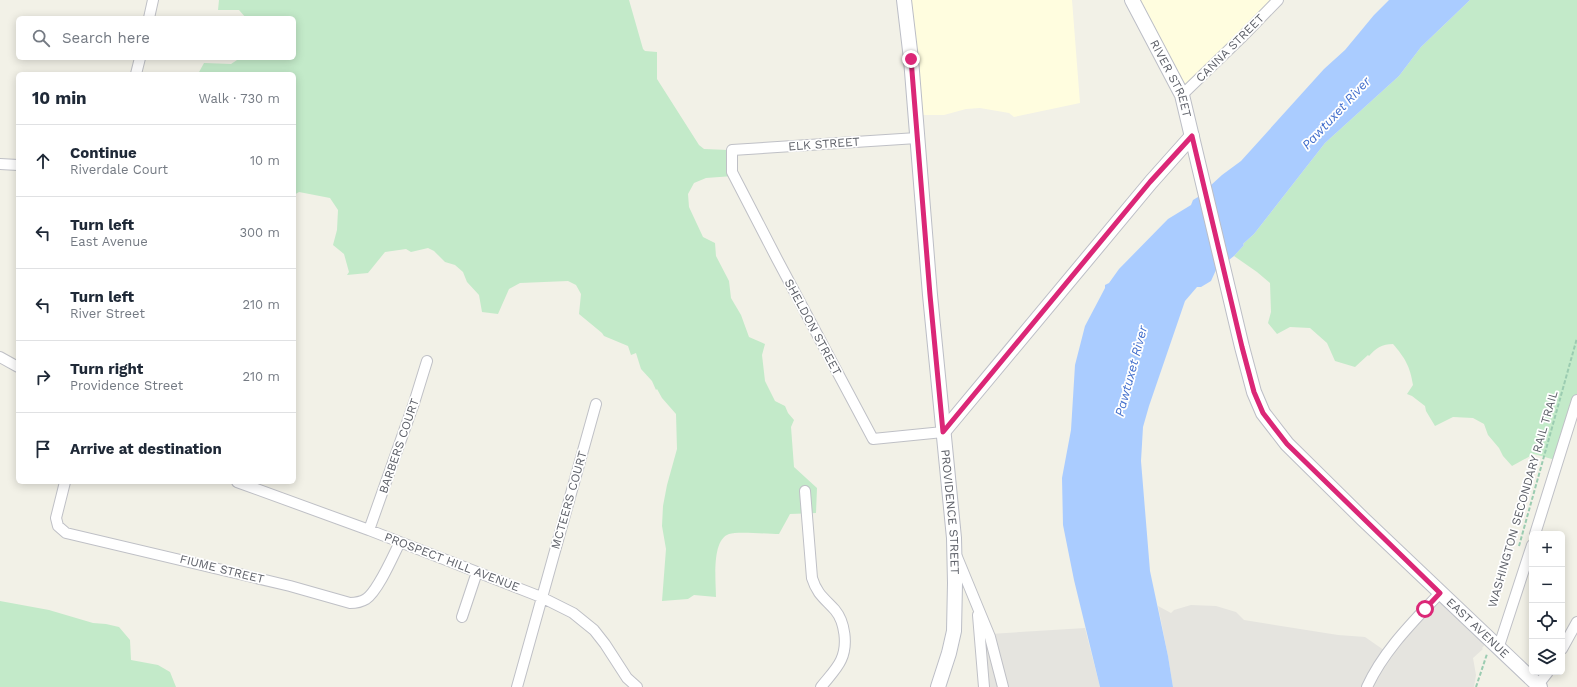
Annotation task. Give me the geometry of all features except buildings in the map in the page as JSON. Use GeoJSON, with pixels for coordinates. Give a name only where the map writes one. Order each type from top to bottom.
{"type":"FeatureCollection","features":[{"type":"Feature","properties":{"kind":"main road","name":"PROVIDENCE STREET"},"geometry":{"type":"LineString","coordinates":[[904,0],[911,59],[930,295],[954,550],[954,631],[938,687]]}},
{"type":"Feature","properties":{"kind":"main road","name":"RIVER STREET"},"geometry":{"type":"LineString","coordinates":[[1132,0],[1182,95],[1192,136]]}},
{"type":"Feature","properties":{"kind":"main road","name":"EAST AVENUE"},"geometry":{"type":"LineString","coordinates":[[1192,136],[1254,392],[1263,413],[1287,444],[1440,593],[1539,686]]}},
{"type":"Feature","properties":{"kind":"main road"},"geometry":{"type":"LineString","coordinates":[[943,432],[1150,182],[1192,136]]}},
{"type":"Feature","properties":{"kind":"street"},"geometry":{"type":"LineString","coordinates":[[149,16],[153,0]]}},
{"type":"Feature","properties":{"kind":"street","name":"CANNA STREET"},"geometry":{"type":"LineString","coordinates":[[1182,95],[1278,0]]}},
{"type":"Feature","properties":{"kind":"street"},"geometry":{"type":"LineString","coordinates":[[136,72],[140,60]]}},
{"type":"Feature","properties":{"kind":"street","name":"ELK STREET"},"geometry":{"type":"LineString","coordinates":[[732,150],[917,138]]}},
{"type":"Feature","properties":{"kind":"street","name":"SHELDON STREET"},"geometry":{"type":"LineString","coordinates":[[732,150],[732,172],[873,438],[943,432]]}},
{"type":"Feature","properties":{"kind":"street"},"geometry":{"type":"LineString","coordinates":[[0,164],[16,165]]}},
{"type":"Feature","properties":{"kind":"street"},"geometry":{"type":"LineString","coordinates":[[0,357],[16,366]]}},
{"type":"Feature","properties":{"kind":"street","name":"BARBERS COURT"},"geometry":{"type":"LineString","coordinates":[[369,530],[414,403],[427,360]]}},
{"type":"Feature","properties":{"kind":"street"},"geometry":{"type":"LineString","coordinates":[[1536,531],[1577,400]]}},
{"type":"Feature","properties":{"kind":"street","name":"MCTEERS COURT"},"geometry":{"type":"LineString","coordinates":[[517,687],[541,596],[596,404]]}},
{"type":"Feature","properties":{"kind":"street","name":"FIUME STREET"},"geometry":{"type":"LineString","coordinates":[[64,484],[56,518],[58,526],[66,533],[275,582],[350,603],[356,603],[370,595],[400,542]]}},
{"type":"Feature","properties":{"kind":"street","name":"PROSPECT HILL AVENUE"},"geometry":{"type":"LineString","coordinates":[[242,484],[369,530],[541,596],[573,613],[587,623],[605,644],[631,685]]}},
{"type":"Feature","properties":{"kind":"street"},"geometry":{"type":"LineString","coordinates":[[805,491],[812,578],[820,596],[835,611],[842,625],[844,635],[844,648],[841,660],[822,687]]}},
{"type":"Feature","properties":{"kind":"street"},"geometry":{"type":"LineString","coordinates":[[954,550],[990,637],[1003,687]]}},
{"type":"Feature","properties":{"kind":"street"},"geometry":{"type":"LineString","coordinates":[[1495,645],[1529,552]]}},
{"type":"Feature","properties":{"kind":"street"},"geometry":{"type":"LineString","coordinates":[[462,617],[477,572]]}},
{"type":"Feature","properties":{"kind":"street"},"geometry":{"type":"LineString","coordinates":[[1367,687],[1372,676],[1395,641],[1440,593]]}},
{"type":"Feature","properties":{"kind":"street"},"geometry":{"type":"LineString","coordinates":[[978,609],[981,670],[984,687]]}},
{"type":"Feature","properties":{"kind":"street"},"geometry":{"type":"LineString","coordinates":[[1565,644],[1577,622]]}},
{"type":"Feature","properties":{"kind":"street"},"geometry":{"type":"LineString","coordinates":[[1565,650],[1577,636]]}},
{"type":"Feature","properties":{"kind":"street"},"geometry":{"type":"LineString","coordinates":[[1539,686],[1546,675]]}},
{"type":"Feature","properties":{"kind":"path","name":"WASHINGTON SECONDARY RAIL TRAIL"},"geometry":{"type":"LineString","coordinates":[[1517,551],[1577,338]]}},
{"type":"Feature","properties":{"kind":"path"},"geometry":{"type":"LineString","coordinates":[[1476,687],[1495,645]]}},
{"type":"Feature","properties":{"kind":"shaded area"},"geometry":{"type":"Polygon","coordinates":[[[905,0],[1072,0],[1080,103],[1014,117],[1009,113],[980,108],[966,109],[944,115],[917,115],[905,0]]]}},
{"type":"Feature","properties":{"kind":"shaded area"},"geometry":{"type":"Polygon","coordinates":[[[1132,0],[1278,0],[1185,97],[1132,0]]]}},
{"type":"Feature","properties":{"kind":"shaded area"},"geometry":{"type":"Polygon","coordinates":[[[1442,597],[1490,639],[1482,648],[1483,649],[1473,658],[1476,675],[1474,687],[1173,687],[1158,606],[1171,613],[1174,610],[1191,605],[1216,606],[1236,612],[1244,620],[1338,635],[1365,637],[1391,655],[1442,597]]]}},
{"type":"Feature","properties":{"kind":"shaded area"},"geometry":{"type":"Polygon","coordinates":[[[1085,628],[1100,687],[984,687],[974,635],[1085,628]]]}},
{"type":"Feature","properties":{"kind":"green space"},"geometry":{"type":"Polygon","coordinates":[[[219,0],[629,0],[643,49],[645,51],[657,52],[657,79],[699,145],[704,149],[728,150],[733,176],[706,178],[694,183],[688,194],[689,207],[703,237],[715,243],[716,256],[729,281],[731,298],[741,315],[749,337],[765,344],[762,355],[765,381],[775,401],[785,406],[788,413],[794,420],[791,427],[794,467],[817,488],[816,513],[790,514],[779,534],[729,534],[723,538],[719,544],[717,553],[715,572],[716,597],[694,595],[688,599],[662,601],[666,549],[662,526],[663,506],[677,449],[676,414],[662,398],[657,389],[656,390],[652,381],[641,369],[636,353],[631,355],[628,346],[604,336],[579,314],[581,294],[576,285],[568,281],[520,283],[509,289],[498,314],[482,312],[479,295],[467,282],[463,272],[455,265],[445,262],[434,251],[428,248],[411,252],[406,249],[385,252],[368,273],[347,275],[349,272],[344,254],[333,245],[337,230],[338,210],[330,198],[299,192],[296,194],[296,72],[199,72],[204,63],[231,64],[237,60],[296,60],[296,16],[244,16],[239,10],[218,10],[219,0]]]}},
{"type":"Feature","properties":{"kind":"green space"},"geometry":{"type":"Polygon","coordinates":[[[1470,0],[1577,0],[1577,410],[1559,461],[1534,454],[1512,466],[1488,435],[1484,424],[1473,418],[1453,417],[1435,426],[1426,411],[1425,406],[1407,394],[1413,385],[1409,367],[1393,344],[1380,347],[1369,356],[1368,355],[1355,367],[1335,361],[1327,343],[1310,328],[1290,327],[1277,334],[1268,323],[1271,312],[1270,283],[1234,256],[1244,245],[1243,244],[1254,234],[1325,143],[1399,76],[1421,47],[1470,0]]]}},
{"type":"Feature","properties":{"kind":"green space"},"geometry":{"type":"Polygon","coordinates":[[[0,601],[49,610],[93,623],[119,627],[130,640],[131,660],[158,665],[170,672],[176,687],[0,687],[0,601]]]}},
{"type":"Feature","properties":{"kind":"water","name":"Pawtuxet River"},"geometry":{"type":"Polygon","coordinates":[[[1389,0],[1470,0],[1421,47],[1399,76],[1325,143],[1254,234],[1243,244],[1244,245],[1234,256],[1216,270],[1211,281],[1201,287],[1197,287],[1185,301],[1143,427],[1141,461],[1150,571],[1173,687],[1100,687],[1074,580],[1063,525],[1062,478],[1071,430],[1075,365],[1085,326],[1105,288],[1105,285],[1109,283],[1119,269],[1168,219],[1191,205],[1193,200],[1241,161],[1324,69],[1345,50],[1374,15],[1389,0]]]}},
{"type":"Feature","properties":{"kind":"route"},"geometry":{"type":"LineString","coordinates":[[911,59],[930,295],[943,432],[1150,182],[1192,136],[1242,347],[1254,392],[1263,413],[1287,444],[1440,593],[1425,609]]}}]}
